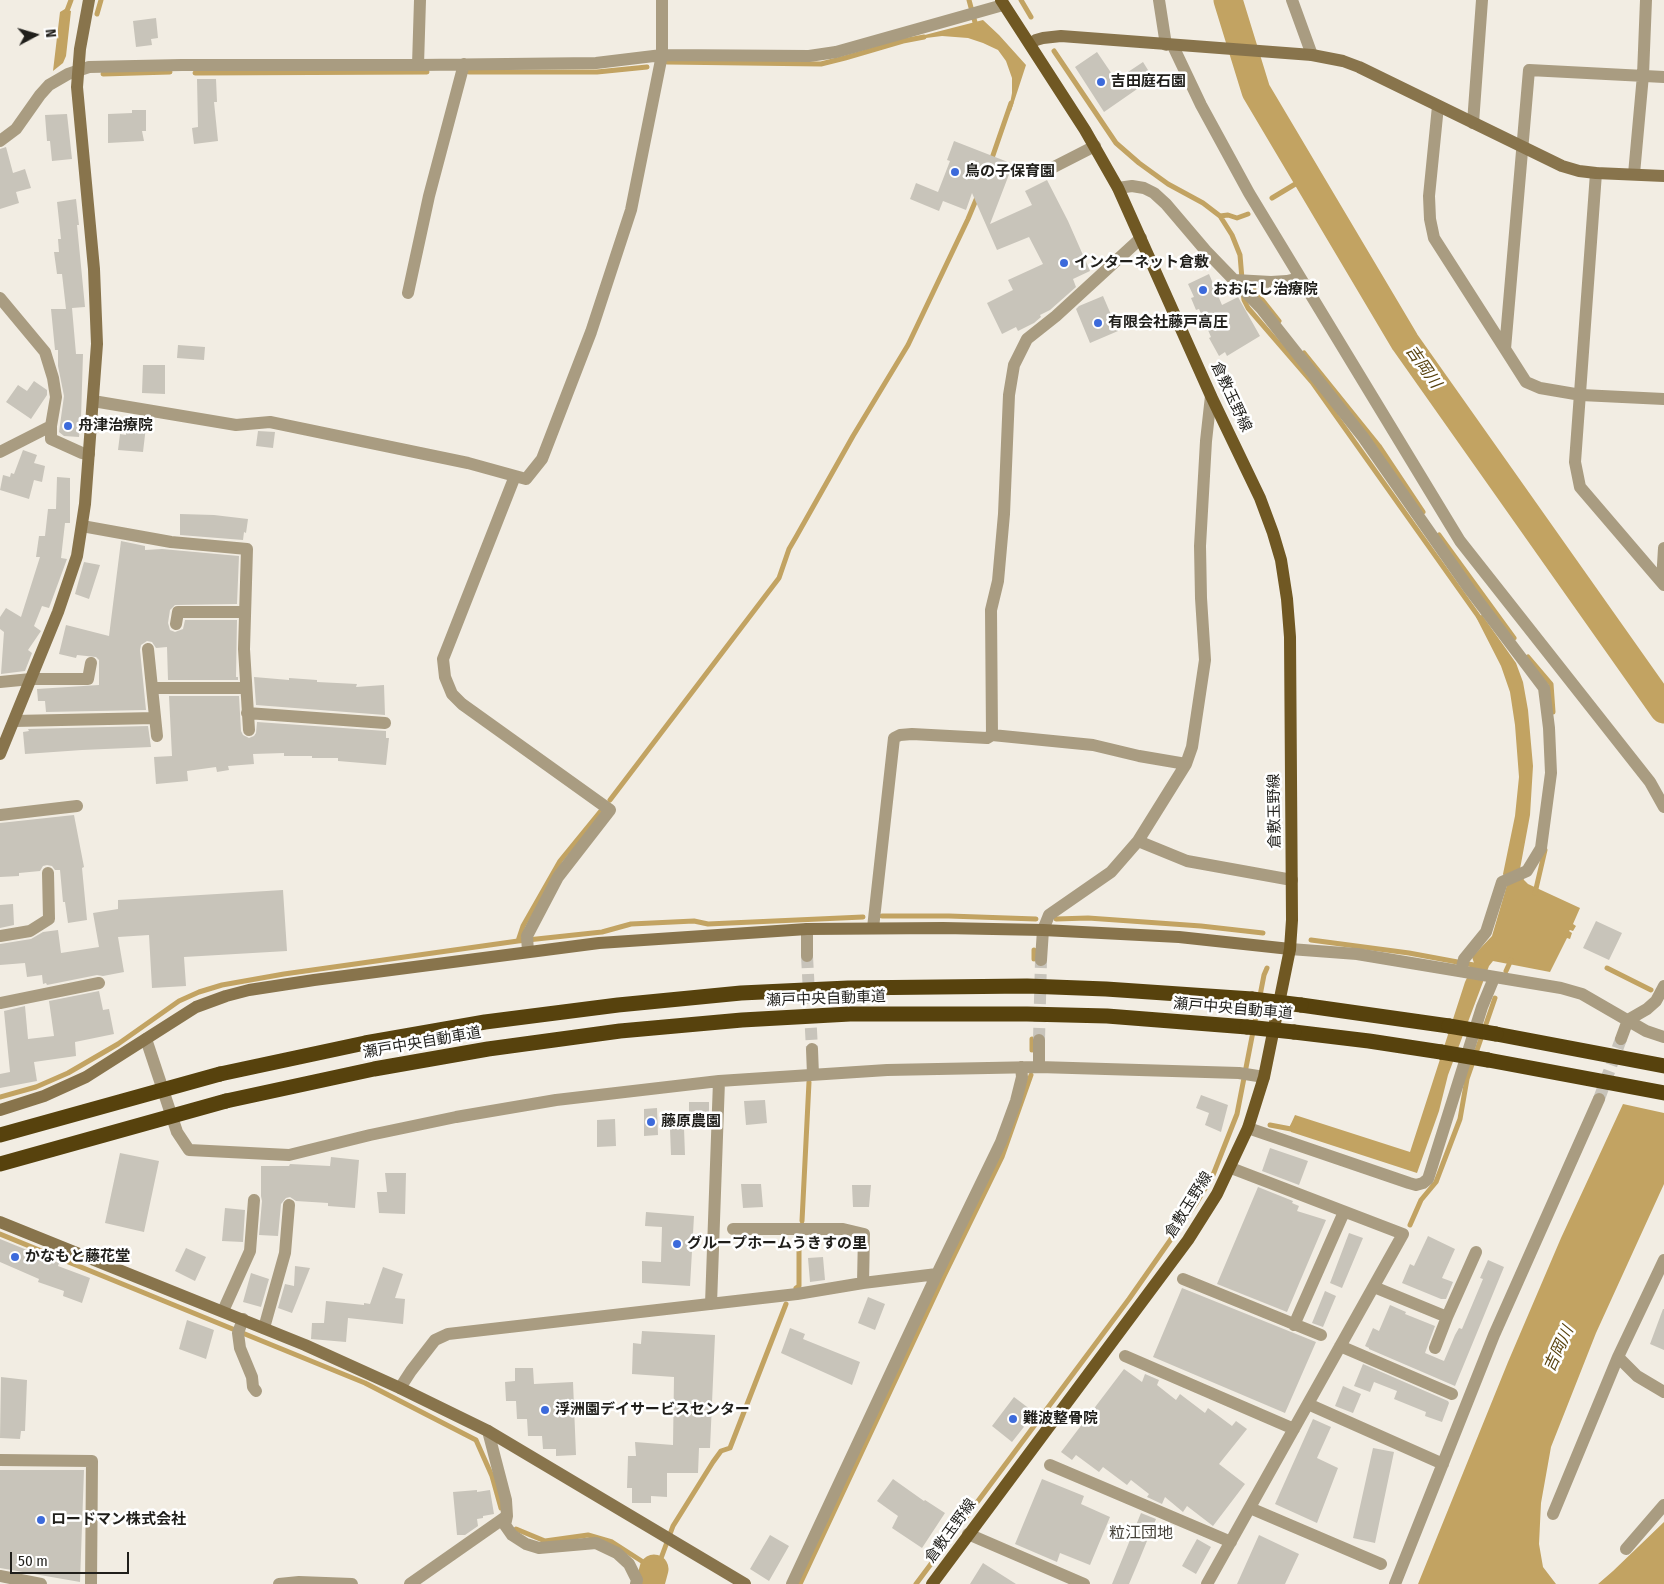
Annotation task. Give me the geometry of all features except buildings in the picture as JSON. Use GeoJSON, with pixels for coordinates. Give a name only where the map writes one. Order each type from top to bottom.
{"type":"FeatureCollection","features":[{"type":"Feature","properties":{"kind":"highway","name":"瀬戸中央自動車道"},"geometry":{"type":"LineString","coordinates":[[0,1135],[220,1074],[365,1043],[485,1022],[618,1004],[741,993],[848,988],[1027,986],[1106,989],[1252,999],[1449,1026],[1664,1066]]}},
{"type":"Feature","properties":{"kind":"highway","name":"瀬戸中央自動車道"},"geometry":{"type":"LineString","coordinates":[[0,1164],[226,1100],[374,1069],[488,1049],[620,1032],[742,1020],[850,1014],[999,1013],[1107,1016],[1246,1027],[1369,1041],[1441,1052],[1614,1083],[1664,1094]]}},
{"type":"Feature","properties":{"kind":"main road","name":"倉敷玉野線"},"geometry":{"type":"LineString","coordinates":[[932,1584],[1188,1240],[1203,1218],[1231,1168],[1248,1128],[1290,949],[1292,920],[1290,637],[1281,560],[1273,533],[1260,498],[1211,396],[1118,188],[1095,146],[1002,2]]}},
{"type":"Feature","properties":{"kind":"street"},"geometry":{"type":"LineString","coordinates":[[0,754],[58,612],[77,556],[82,526],[97,344],[94,269],[77,87],[77,70],[89,0]]}},
{"type":"Feature","properties":{"kind":"street"},"geometry":{"type":"LineString","coordinates":[[418,65],[420,0]]}},
{"type":"Feature","properties":{"kind":"street"},"geometry":{"type":"LineString","coordinates":[[93,401],[236,425],[270,422],[468,464],[526,479],[542,460],[591,332],[631,210],[662,55],[662,0]]}},
{"type":"Feature","properties":{"kind":"street"},"geometry":{"type":"LineString","coordinates":[[1159,0],[1170,45],[1226,153],[1460,541],[1650,782],[1664,807]]}},
{"type":"Feature","properties":{"kind":"street"},"geometry":{"type":"LineString","coordinates":[[1292,0],[1312,55]]}},
{"type":"Feature","properties":{"kind":"street"},"geometry":{"type":"LineString","coordinates":[[1472,123],[1482,0]]}},
{"type":"Feature","properties":{"kind":"street"},"geometry":{"type":"LineString","coordinates":[[1634,174],[1646,0]]}},
{"type":"Feature","properties":{"kind":"street"},"geometry":{"type":"LineString","coordinates":[[0,141],[16,129],[49,85],[60,77],[89,67],[596,63],[662,55],[809,56],[836,52],[982,11],[1002,2]]}},
{"type":"Feature","properties":{"kind":"street"},"geometry":{"type":"LineString","coordinates":[[1030,44],[1043,38],[1061,36],[1312,55],[1343,61],[1359,67],[1562,166],[1596,173],[1664,176]]}},
{"type":"Feature","properties":{"kind":"street"},"geometry":{"type":"LineString","coordinates":[[408,293],[429,196],[464,64]]}},
{"type":"Feature","properties":{"kind":"street"},"geometry":{"type":"LineString","coordinates":[[1505,349],[1529,70],[1664,77]]}},
{"type":"Feature","properties":{"kind":"street"},"geometry":{"type":"LineString","coordinates":[[1438,106],[1429,196],[1430,219],[1434,238],[1526,382],[1540,388],[1580,394],[1664,399]]}},
{"type":"Feature","properties":{"kind":"street"},"geometry":{"type":"LineString","coordinates":[[1036,170],[1048,170],[1095,146]]}},
{"type":"Feature","properties":{"kind":"street"},"geometry":{"type":"LineString","coordinates":[[1596,173],[1575,462],[1580,487],[1663,584]]}},
{"type":"Feature","properties":{"kind":"street"},"geometry":{"type":"LineString","coordinates":[[1118,188],[1132,186],[1144,188],[1154,193],[1166,204],[1206,251],[1243,285],[1363,437],[1470,590],[1544,688],[1549,728],[1551,773],[1541,848],[1527,871],[1502,882],[1486,932],[1464,967]]}},
{"type":"Feature","properties":{"kind":"street"},"geometry":{"type":"LineString","coordinates":[[992,735],[991,610],[998,581],[1004,514],[1008,395],[1014,365],[1027,339],[1056,316],[1140,238]]}},
{"type":"Feature","properties":{"kind":"street"},"geometry":{"type":"LineString","coordinates":[[1243,285],[1288,281],[1300,278]]}},
{"type":"Feature","properties":{"kind":"street"},"geometry":{"type":"LineString","coordinates":[[0,298],[44,352],[53,378],[56,397],[51,426],[51,439],[82,453],[89,454]]}},
{"type":"Feature","properties":{"kind":"street"},"geometry":{"type":"LineString","coordinates":[[1042,960],[1043,930],[1050,915],[1111,872],[1138,841],[1186,764],[1192,746],[1205,660],[1200,546],[1206,441],[1211,396]]}},
{"type":"Feature","properties":{"kind":"street"},"geometry":{"type":"LineString","coordinates":[[0,452],[51,426]]}},
{"type":"Feature","properties":{"kind":"street"},"geometry":{"type":"LineString","coordinates":[[515,476],[443,659],[445,677],[452,694],[462,704],[610,810],[558,877],[535,918],[528,944]]}},
{"type":"Feature","properties":{"kind":"street"},"geometry":{"type":"LineString","coordinates":[[82,526],[171,542],[246,548],[244,649],[249,730]]}},
{"type":"Feature","properties":{"kind":"street"},"geometry":{"type":"LineString","coordinates":[[1663,584],[1664,548]]}},
{"type":"Feature","properties":{"kind":"street"},"geometry":{"type":"LineString","coordinates":[[176,624],[178,612],[245,612]]}},
{"type":"Feature","properties":{"kind":"street"},"geometry":{"type":"LineString","coordinates":[[148,649],[157,736]]}},
{"type":"Feature","properties":{"kind":"street"},"geometry":{"type":"LineString","coordinates":[[0,682],[31,679],[88,679],[91,662]]}},
{"type":"Feature","properties":{"kind":"street"},"geometry":{"type":"LineString","coordinates":[[152,688],[246,688]]}},
{"type":"Feature","properties":{"kind":"street"},"geometry":{"type":"LineString","coordinates":[[247,713],[385,723]]}},
{"type":"Feature","properties":{"kind":"street"},"geometry":{"type":"LineString","coordinates":[[14,720],[155,718]]}},
{"type":"Feature","properties":{"kind":"street"},"geometry":{"type":"LineString","coordinates":[[874,928],[894,738],[900,735],[912,734],[988,738],[992,735],[1093,745],[1186,764]]}},
{"type":"Feature","properties":{"kind":"street"},"geometry":{"type":"LineString","coordinates":[[0,815],[77,806]]}},
{"type":"Feature","properties":{"kind":"street"},"geometry":{"type":"LineString","coordinates":[[1138,841],[1187,861],[1292,880]]}},
{"type":"Feature","properties":{"kind":"street"},"geometry":{"type":"LineString","coordinates":[[0,936],[30,932],[49,919],[48,873]]}},
{"type":"Feature","properties":{"kind":"street"},"geometry":{"type":"LineString","coordinates":[[807,929],[807,956]]}},
{"type":"Feature","properties":{"kind":"street"},"geometry":{"type":"LineString","coordinates":[[0,1110],[44,1096],[86,1077],[196,1007],[249,990],[528,944],[599,943],[807,929],[1043,930],[1179,937],[1357,954],[1464,967],[1490,977],[1561,988],[1582,994],[1646,1031],[1664,1037]]}},
{"type":"Feature","properties":{"kind":"street"},"geometry":{"type":"LineString","coordinates":[[1248,1128],[1409,1183],[1416,1185],[1423,1183],[1428,1179],[1490,977]]}},
{"type":"Feature","properties":{"kind":"street"},"geometry":{"type":"LineString","coordinates":[[0,1003],[99,983]]}},
{"type":"Feature","properties":{"kind":"street"},"geometry":{"type":"LineString","coordinates":[[1622,1039],[1628,1020],[1647,1009],[1656,1001],[1664,986]]}},
{"type":"Feature","properties":{"kind":"street"},"geometry":{"type":"LineString","coordinates":[[146,1039],[177,1132],[189,1150],[289,1154],[456,1117],[556,1100],[718,1081],[887,1070],[1039,1066],[1239,1073],[1259,1076]]}},
{"type":"Feature","properties":{"kind":"street"},"geometry":{"type":"LineString","coordinates":[[1039,1040],[1039,1066]]}},
{"type":"Feature","properties":{"kind":"street"},"geometry":{"type":"LineString","coordinates":[[812,1049],[813,1074]]}},
{"type":"Feature","properties":{"kind":"street"},"geometry":{"type":"LineString","coordinates":[[792,1584],[1000,1142],[1016,1101],[1022,1077],[1021,1067]]}},
{"type":"Feature","properties":{"kind":"street"},"geometry":{"type":"LineString","coordinates":[[711,1304],[718,1081]]}},
{"type":"Feature","properties":{"kind":"street"},"geometry":{"type":"LineString","coordinates":[[1395,1584],[1494,1335],[1599,1099]]}},
{"type":"Feature","properties":{"kind":"street"},"geometry":{"type":"LineString","coordinates":[[1207,1584],[1403,1234],[1231,1168]]}},
{"type":"Feature","properties":{"kind":"street"},"geometry":{"type":"LineString","coordinates":[[224,1311],[250,1251],[254,1200]]}},
{"type":"Feature","properties":{"kind":"street"},"geometry":{"type":"LineString","coordinates":[[264,1328],[285,1254],[289,1205]]}},
{"type":"Feature","properties":{"kind":"street"},"geometry":{"type":"LineString","coordinates":[[1294,1325],[1344,1212]]}},
{"type":"Feature","properties":{"kind":"street"},"geometry":{"type":"LineString","coordinates":[[0,1222],[224,1311],[240,1327],[264,1328],[400,1388],[488,1431],[745,1584]]}},
{"type":"Feature","properties":{"kind":"street"},"geometry":{"type":"LineString","coordinates":[[732,1229],[843,1229],[864,1234],[863,1283]]}},
{"type":"Feature","properties":{"kind":"street"},"geometry":{"type":"LineString","coordinates":[[1435,1348],[1476,1252]]}},
{"type":"Feature","properties":{"kind":"street"},"geometry":{"type":"LineString","coordinates":[[1553,1514],[1618,1357],[1664,1260]]}},
{"type":"Feature","properties":{"kind":"street"},"geometry":{"type":"LineString","coordinates":[[400,1388],[411,1370],[435,1340],[448,1334],[797,1294],[863,1283],[937,1274]]}},
{"type":"Feature","properties":{"kind":"street"},"geometry":{"type":"LineString","coordinates":[[1182,1279],[1321,1335]]}},
{"type":"Feature","properties":{"kind":"street"},"geometry":{"type":"LineString","coordinates":[[1374,1287],[1447,1317]]}},
{"type":"Feature","properties":{"kind":"street"},"geometry":{"type":"LineString","coordinates":[[240,1327],[240,1348],[256,1391]]}},
{"type":"Feature","properties":{"kind":"street"},"geometry":{"type":"LineString","coordinates":[[1340,1346],[1452,1394]]}},
{"type":"Feature","properties":{"kind":"street"},"geometry":{"type":"LineString","coordinates":[[1125,1356],[1294,1429]]}},
{"type":"Feature","properties":{"kind":"street"},"geometry":{"type":"LineString","coordinates":[[1618,1357],[1637,1376],[1664,1392]]}},
{"type":"Feature","properties":{"kind":"street"},"geometry":{"type":"LineString","coordinates":[[1308,1404],[1443,1464]]}},
{"type":"Feature","properties":{"kind":"street"},"geometry":{"type":"LineString","coordinates":[[488,1431],[506,1500],[507,1516],[505,1525],[512,1535],[526,1544],[539,1548],[596,1543],[617,1553],[629,1564],[637,1580],[636,1584]]}},
{"type":"Feature","properties":{"kind":"street"},"geometry":{"type":"LineString","coordinates":[[0,1460],[92,1461],[91,1584]]}},
{"type":"Feature","properties":{"kind":"street"},"geometry":{"type":"LineString","coordinates":[[1050,1465],[1230,1542]]}},
{"type":"Feature","properties":{"kind":"street"},"geometry":{"type":"LineString","coordinates":[[1626,1549],[1664,1505]]}},
{"type":"Feature","properties":{"kind":"street"},"geometry":{"type":"LineString","coordinates":[[1250,1508],[1381,1564]]}},
{"type":"Feature","properties":{"kind":"street"},"geometry":{"type":"LineString","coordinates":[[410,1584],[507,1516]]}},
{"type":"Feature","properties":{"kind":"street"},"geometry":{"type":"LineString","coordinates":[[968,1534],[1084,1584]]}},
{"type":"Feature","properties":{"kind":"street"},"geometry":{"type":"LineString","coordinates":[[0,1576],[41,1584]]}},
{"type":"Feature","properties":{"kind":"street"},"geometry":{"type":"LineString","coordinates":[[279,1584],[348,1584]]}},
{"type":"Feature","properties":{"kind":"water"},"geometry":{"type":"Polygon","coordinates":[[[65,9],[71,11],[66,56],[63,63],[53,71],[60,12],[65,9]]]}},
{"type":"Feature","properties":{"kind":"water"},"geometry":{"type":"Polygon","coordinates":[[[983,20],[1026,65],[1011,111],[1009,109],[1012,78],[1006,61],[998,50],[968,38],[942,36],[918,39],[917,37],[983,20]]]}},
{"type":"Feature","properties":{"kind":"water"},"geometry":{"type":"Polygon","coordinates":[[[1482,615],[1516,663],[1523,682],[1528,710],[1533,766],[1530,815],[1520,869],[1524,880],[1528,884],[1580,908],[1573,924],[1576,926],[1573,931],[1569,931],[1572,933],[1570,939],[1567,938],[1550,972],[1493,961],[1489,966],[1448,1075],[1439,1111],[1417,1173],[1291,1132],[1290,1126],[1295,1115],[1410,1152],[1465,982],[1474,963],[1472,957],[1492,936],[1507,885],[1503,874],[1515,816],[1519,777],[1510,692],[1501,666],[1476,617],[1482,615]]]}},
{"type":"Feature","properties":{"kind":"water"},"geometry":{"type":"Polygon","coordinates":[[[1623,1104],[1664,1113],[1664,1184],[1596,1333],[1551,1447],[1541,1503],[1539,1544],[1543,1567],[1556,1584],[1418,1584],[1508,1362],[1561,1238],[1623,1104]]]}},
{"type":"Feature","properties":{"kind":"water"},"geometry":{"type":"Polygon","coordinates":[[[1664,1522],[1664,1584],[1598,1584],[1613,1571],[1664,1522]]]}},
{"type":"Feature","properties":{"kind":"waterway"},"geometry":{"type":"LineString","coordinates":[[65,16],[71,0]]}},
{"type":"Feature","properties":{"kind":"waterway"},"geometry":{"type":"LineString","coordinates":[[97,14],[101,0]]}},
{"type":"Feature","properties":{"kind":"waterway"},"geometry":{"type":"LineString","coordinates":[[969,0],[976,26],[978,27]]}},
{"type":"Feature","properties":{"kind":"waterway"},"geometry":{"type":"LineString","coordinates":[[1021,0],[1031,17]]}},
{"type":"Feature","properties":{"kind":"waterway","name":"吉岡川"},"geometry":{"type":"LineString","coordinates":[[1228,0],[1256,91],[1405,342],[1664,709]]}},
{"type":"Feature","properties":{"kind":"waterway"},"geometry":{"type":"LineString","coordinates":[[667,62],[821,64],[924,37]]}},
{"type":"Feature","properties":{"kind":"waterway"},"geometry":{"type":"LineString","coordinates":[[1054,51],[1116,143],[1168,184],[1203,203],[1220,216],[1232,235],[1240,255],[1242,279]]}},
{"type":"Feature","properties":{"kind":"waterway"},"geometry":{"type":"LineString","coordinates":[[469,72],[597,72],[647,67]]}},
{"type":"Feature","properties":{"kind":"waterway"},"geometry":{"type":"LineString","coordinates":[[103,74],[170,72]]}},
{"type":"Feature","properties":{"kind":"waterway"},"geometry":{"type":"LineString","coordinates":[[195,73],[427,72]]}},
{"type":"Feature","properties":{"kind":"waterway"},"geometry":{"type":"LineString","coordinates":[[991,161],[1011,103]]}},
{"type":"Feature","properties":{"kind":"waterway"},"geometry":{"type":"LineString","coordinates":[[1272,198],[1307,177]]}},
{"type":"Feature","properties":{"kind":"waterway"},"geometry":{"type":"LineString","coordinates":[[610,800],[779,578],[789,549],[853,436],[908,345],[978,195]]}},
{"type":"Feature","properties":{"kind":"waterway"},"geometry":{"type":"LineString","coordinates":[[1220,216],[1228,215],[1237,218],[1248,214]]}},
{"type":"Feature","properties":{"kind":"waterway"},"geometry":{"type":"LineString","coordinates":[[1248,282],[1279,321]]}},
{"type":"Feature","properties":{"kind":"waterway"},"geometry":{"type":"LineString","coordinates":[[1243,293],[1248,308],[1312,382],[1481,620]]}},
{"type":"Feature","properties":{"kind":"waterway"},"geometry":{"type":"LineString","coordinates":[[1304,353],[1379,446],[1423,512]]}},
{"type":"Feature","properties":{"kind":"waterway"},"geometry":{"type":"LineString","coordinates":[[1439,535],[1514,638]]}},
{"type":"Feature","properties":{"kind":"waterway"},"geometry":{"type":"LineString","coordinates":[[1528,657],[1551,684],[1553,712]]}},
{"type":"Feature","properties":{"kind":"waterway"},"geometry":{"type":"LineString","coordinates":[[518,941],[523,926],[560,861],[600,812]]}},
{"type":"Feature","properties":{"kind":"waterway"},"geometry":{"type":"LineString","coordinates":[[1535,893],[1545,850]]}},
{"type":"Feature","properties":{"kind":"waterway"},"geometry":{"type":"LineString","coordinates":[[882,916],[1036,919]]}},
{"type":"Feature","properties":{"kind":"waterway"},"geometry":{"type":"LineString","coordinates":[[0,1097],[36,1087],[68,1073],[118,1044],[179,1001],[222,985],[284,974],[518,941],[602,932],[631,924],[694,921],[708,924],[863,917]]}},
{"type":"Feature","properties":{"kind":"waterway"},"geometry":{"type":"LineString","coordinates":[[1056,919],[1088,918],[1201,926],[1263,933]]}},
{"type":"Feature","properties":{"kind":"waterway"},"geometry":{"type":"LineString","coordinates":[[1311,940],[1409,953],[1479,966]]}},
{"type":"Feature","properties":{"kind":"waterway"},"geometry":{"type":"LineString","coordinates":[[1034,950],[1034,959]]}},
{"type":"Feature","properties":{"kind":"waterway"},"geometry":{"type":"LineString","coordinates":[[1506,971],[1511,960]]}},
{"type":"Feature","properties":{"kind":"waterway"},"geometry":{"type":"LineString","coordinates":[[916,1584],[1129,1299],[1197,1202],[1213,1175],[1237,1114],[1264,975],[1267,968]]}},
{"type":"Feature","properties":{"kind":"waterway"},"geometry":{"type":"LineString","coordinates":[[1607,968],[1651,990]]}},
{"type":"Feature","properties":{"kind":"waterway"},"geometry":{"type":"LineString","coordinates":[[1410,1225],[1421,1200],[1436,1182],[1460,1119],[1467,1079],[1495,998]]}},
{"type":"Feature","properties":{"kind":"waterway"},"geometry":{"type":"LineString","coordinates":[[1032,1039],[1032,1050]]}},
{"type":"Feature","properties":{"kind":"waterway"},"geometry":{"type":"LineString","coordinates":[[800,1584],[944,1276],[1002,1157],[1031,1075]]}},
{"type":"Feature","properties":{"kind":"waterway"},"geometry":{"type":"LineString","coordinates":[[802,1221],[809,1082]]}},
{"type":"Feature","properties":{"kind":"waterway"},"geometry":{"type":"LineString","coordinates":[[1270,1125],[1291,1129],[1293,1126]]}},
{"type":"Feature","properties":{"kind":"waterway"},"geometry":{"type":"LineString","coordinates":[[0,1234],[365,1383],[476,1440],[492,1476],[501,1508]]}},
{"type":"Feature","properties":{"kind":"waterway"},"geometry":{"type":"LineString","coordinates":[[796,1288],[799,1286],[799,1235]]}},
{"type":"Feature","properties":{"kind":"waterway"},"geometry":{"type":"LineString","coordinates":[[516,1529],[545,1541],[588,1535],[612,1542],[654,1569],[660,1561],[673,1526],[713,1462],[721,1451],[730,1448],[786,1304]]}},
{"type":"Feature","properties":{"kind":"waterway"},"geometry":{"type":"LineString","coordinates":[[650,1584],[654,1569]]}},
{"type":"Feature","properties":{"kind":"tunnel"},"geometry":{"type":"LineString","coordinates":[[807,956],[812,1049]]}},
{"type":"Feature","properties":{"kind":"tunnel"},"geometry":{"type":"LineString","coordinates":[[1039,1040],[1041,960]]}},
{"type":"Feature","properties":{"kind":"tunnel"},"geometry":{"type":"LineString","coordinates":[[1599,1099],[1621,1039]]}},
{"type":"Feature","properties":{"kind":"place","name":"吉田庭石園"},"geometry":{"type":"Point","coordinates":[1101,82]}},
{"type":"Feature","properties":{"kind":"place","name":"鳥の子保育園"},"geometry":{"type":"Point","coordinates":[955,172]}},
{"type":"Feature","properties":{"kind":"place","name":"インターネット倉敷"},"geometry":{"type":"Point","coordinates":[1064,263]}},
{"type":"Feature","properties":{"kind":"place","name":"おおにし治療院"},"geometry":{"type":"Point","coordinates":[1203,290]}},
{"type":"Feature","properties":{"kind":"place","name":"有限会社藤戸高圧"},"geometry":{"type":"Point","coordinates":[1098,323]}},
{"type":"Feature","properties":{"kind":"place","name":"舟津治療院"},"geometry":{"type":"Point","coordinates":[68,426]}},
{"type":"Feature","properties":{"kind":"place","name":"藤原農園"},"geometry":{"type":"Point","coordinates":[651,1122]}},
{"type":"Feature","properties":{"kind":"place","name":"グループホームうきすの里"},"geometry":{"type":"Point","coordinates":[677,1244]}},
{"type":"Feature","properties":{"kind":"place","name":"かなもと藤花堂"},"geometry":{"type":"Point","coordinates":[15,1257]}},
{"type":"Feature","properties":{"kind":"place","name":"浮洲園デイサービスセンター"},"geometry":{"type":"Point","coordinates":[545,1410]}},
{"type":"Feature","properties":{"kind":"place","name":"難波整骨院"},"geometry":{"type":"Point","coordinates":[1013,1419]}},
{"type":"Feature","properties":{"kind":"place","name":"ロードマン株式会社"},"geometry":{"type":"Point","coordinates":[41,1520]}},
{"type":"Feature","properties":{"kind":"district","name":"粒江団地"},"geometry":{"type":"Point","coordinates":[1141,1534]}}]}
